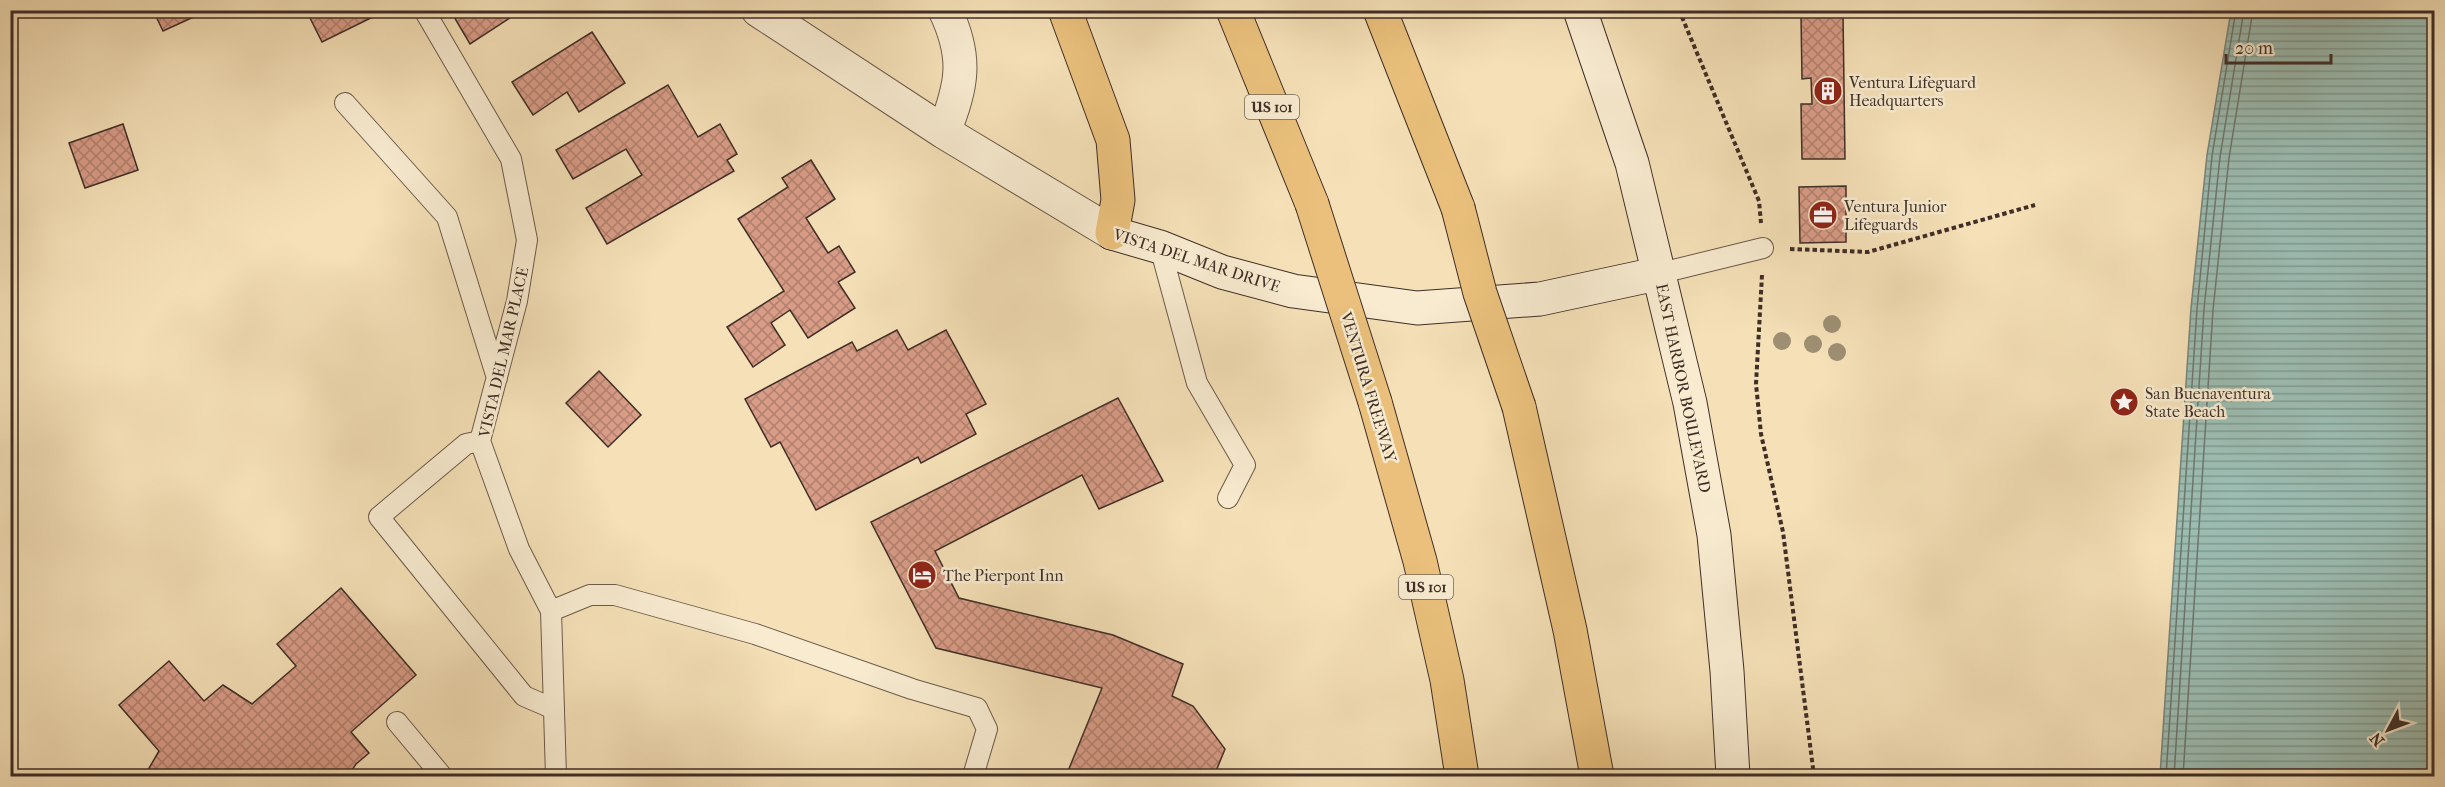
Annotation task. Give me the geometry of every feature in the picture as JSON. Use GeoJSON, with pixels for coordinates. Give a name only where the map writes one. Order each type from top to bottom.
{"type":"FeatureCollection","features":[{"type":"Feature","properties":{"kind":"highway"},"geometry":{"type":"LineString","coordinates":[[1065,10],[1113,140],[1118,200],[1112,233]]}},
{"type":"Feature","properties":{"kind":"highway","name":"VENTURA FREEWAY"},"geometry":{"type":"LineString","coordinates":[[1233,10],[1312,204],[1375,402],[1420,561],[1447,680],[1462,777]]}},
{"type":"Feature","properties":{"kind":"highway"},"geometry":{"type":"LineString","coordinates":[[1380,10],[1458,208],[1480,293],[1519,407],[1570,630],[1597,777]]}},
{"type":"Feature","properties":{"kind":"main road","name":"VISTA DEL MAR DRIVE"},"geometry":{"type":"LineString","coordinates":[[758,10],[944,132],[1112,233],[1160,247],[1222,272],[1293,291],[1417,308],[1540,299],[1661,273]]}},
{"type":"Feature","properties":{"kind":"main road"},"geometry":{"type":"LineString","coordinates":[[944,132],[959,92],[960,54],[945,10]]}},
{"type":"Feature","properties":{"kind":"main road","name":"EAST HARBOR BOULEVARD"},"geometry":{"type":"LineString","coordinates":[[1580,10],[1632,163],[1661,273],[1690,403],[1714,535],[1727,671],[1733,777]]}},
{"type":"Feature","properties":{"kind":"lane","name":"VISTA DEL MAR PLACE"},"geometry":{"type":"LineString","coordinates":[[424,10],[511,159],[525,228],[527,240],[517,301],[480,441],[519,549],[551,611],[556,777]]}},
{"type":"Feature","properties":{"kind":"lane"},"geometry":{"type":"LineString","coordinates":[[345,103],[447,217],[497,378]]}},
{"type":"Feature","properties":{"kind":"lane"},"geometry":{"type":"LineString","coordinates":[[1160,247],[1197,383],[1245,465],[1228,498]]}},
{"type":"Feature","properties":{"kind":"lane"},"geometry":{"type":"LineString","coordinates":[[1661,273],[1763,248]]}},
{"type":"Feature","properties":{"kind":"lane"},"geometry":{"type":"LineString","coordinates":[[480,441],[466,444],[379,517],[524,696],[554,709]]}},
{"type":"Feature","properties":{"kind":"lane"},"geometry":{"type":"LineString","coordinates":[[551,611],[602,593],[755,634],[912,689],[977,708],[987,729],[973,777]]}},
{"type":"Feature","properties":{"kind":"lane"},"geometry":{"type":"LineString","coordinates":[[397,722],[442,777]]}},
{"type":"Feature","properties":{"kind":"path"},"geometry":{"type":"LineString","coordinates":[[1679,10],[1759,201],[1763,248],[1756,384],[1760,424],[1783,532],[1814,777]]}},
{"type":"Feature","properties":{"kind":"path"},"geometry":{"type":"LineString","coordinates":[[1763,248],[1869,252],[2035,206]]}},
{"type":"Feature","properties":{"kind":"water"},"geometry":{"type":"Polygon","coordinates":[[[2231,11],[2434,11],[2434,776],[2160,776],[2191,308],[2207,155],[2231,11]]]}},
{"type":"Feature","properties":{"kind":"building"},"geometry":{"type":"Polygon","coordinates":[[[153,10],[209,10],[163,31],[153,10]]]}},
{"type":"Feature","properties":{"kind":"building"},"geometry":{"type":"Polygon","coordinates":[[[306,10],[387,10],[322,42],[306,10]]]}},
{"type":"Feature","properties":{"kind":"building"},"geometry":{"type":"Polygon","coordinates":[[[450,10],[522,10],[470,44],[450,10]]]}},
{"type":"Feature","properties":{"kind":"building","name":"Ventura Lifeguard Headquarters"},"geometry":{"type":"Polygon","coordinates":[[[1843,14],[1845,159],[1802,159],[1801,104],[1812,104],[1811,78],[1802,79],[1801,16],[1843,14]]]}},
{"type":"Feature","properties":{"kind":"building"},"geometry":{"type":"Polygon","coordinates":[[[592,32],[625,83],[579,112],[567,92],[533,115],[512,82],[592,32]]]}},
{"type":"Feature","properties":{"kind":"building"},"geometry":{"type":"Polygon","coordinates":[[[668,85],[698,137],[720,124],[737,154],[727,160],[734,171],[607,244],[586,208],[642,175],[626,149],[573,179],[556,150],[668,85]]]}},
{"type":"Feature","properties":{"kind":"building"},"geometry":{"type":"Polygon","coordinates":[[[123,124],[138,170],[85,188],[69,143],[123,124]]]}},
{"type":"Feature","properties":{"kind":"building"},"geometry":{"type":"Polygon","coordinates":[[[811,160],[835,199],[806,218],[828,253],[839,246],[855,272],[838,282],[855,308],[808,338],[790,310],[771,323],[785,345],[753,367],[727,327],[784,291],[738,219],[788,187],[782,178],[811,160]]]}},
{"type":"Feature","properties":{"kind":"building","name":"Ventura Junior Lifeguards"},"geometry":{"type":"Polygon","coordinates":[[[1846,186],[1846,242],[1800,243],[1799,187],[1846,186]]]}},
{"type":"Feature","properties":{"kind":"building"},"geometry":{"type":"Polygon","coordinates":[[[897,330],[908,350],[946,330],[986,404],[966,414],[976,434],[921,463],[918,457],[816,510],[780,442],[771,447],[745,399],[852,342],[857,351],[897,330]]]}},
{"type":"Feature","properties":{"kind":"building"},"geometry":{"type":"Polygon","coordinates":[[[599,371],[641,415],[608,447],[566,403],[599,371]]]}},
{"type":"Feature","properties":{"kind":"building","name":"The Pierpont Inn"},"geometry":{"type":"Polygon","coordinates":[[[1118,398],[1163,481],[1099,509],[1082,475],[935,551],[959,598],[1113,635],[1183,664],[1172,696],[1193,706],[1225,749],[1214,776],[1066,776],[1102,688],[936,648],[871,522],[1118,398]]]}},
{"type":"Feature","properties":{"kind":"building"},"geometry":{"type":"Polygon","coordinates":[[[341,588],[416,675],[351,732],[369,753],[356,764],[348,776],[153,776],[148,770],[159,751],[119,705],[169,661],[204,701],[223,685],[252,704],[296,666],[277,644],[341,588]]]}},
{"type":"Feature","properties":{"kind":"place","name":"Ventura Lifeguard Headquarters"},"geometry":{"type":"Point","coordinates":[1828,91]}},
{"type":"Feature","properties":{"kind":"place","name":"Ventura Junior Lifeguards"},"geometry":{"type":"Point","coordinates":[1823,215]}},
{"type":"Feature","properties":{"kind":"place","name":"San Buenaventura State Beach"},"geometry":{"type":"Point","coordinates":[2124,402]}},
{"type":"Feature","properties":{"kind":"place","name":"The Pierpont Inn"},"geometry":{"type":"Point","coordinates":[922,575]}}]}
